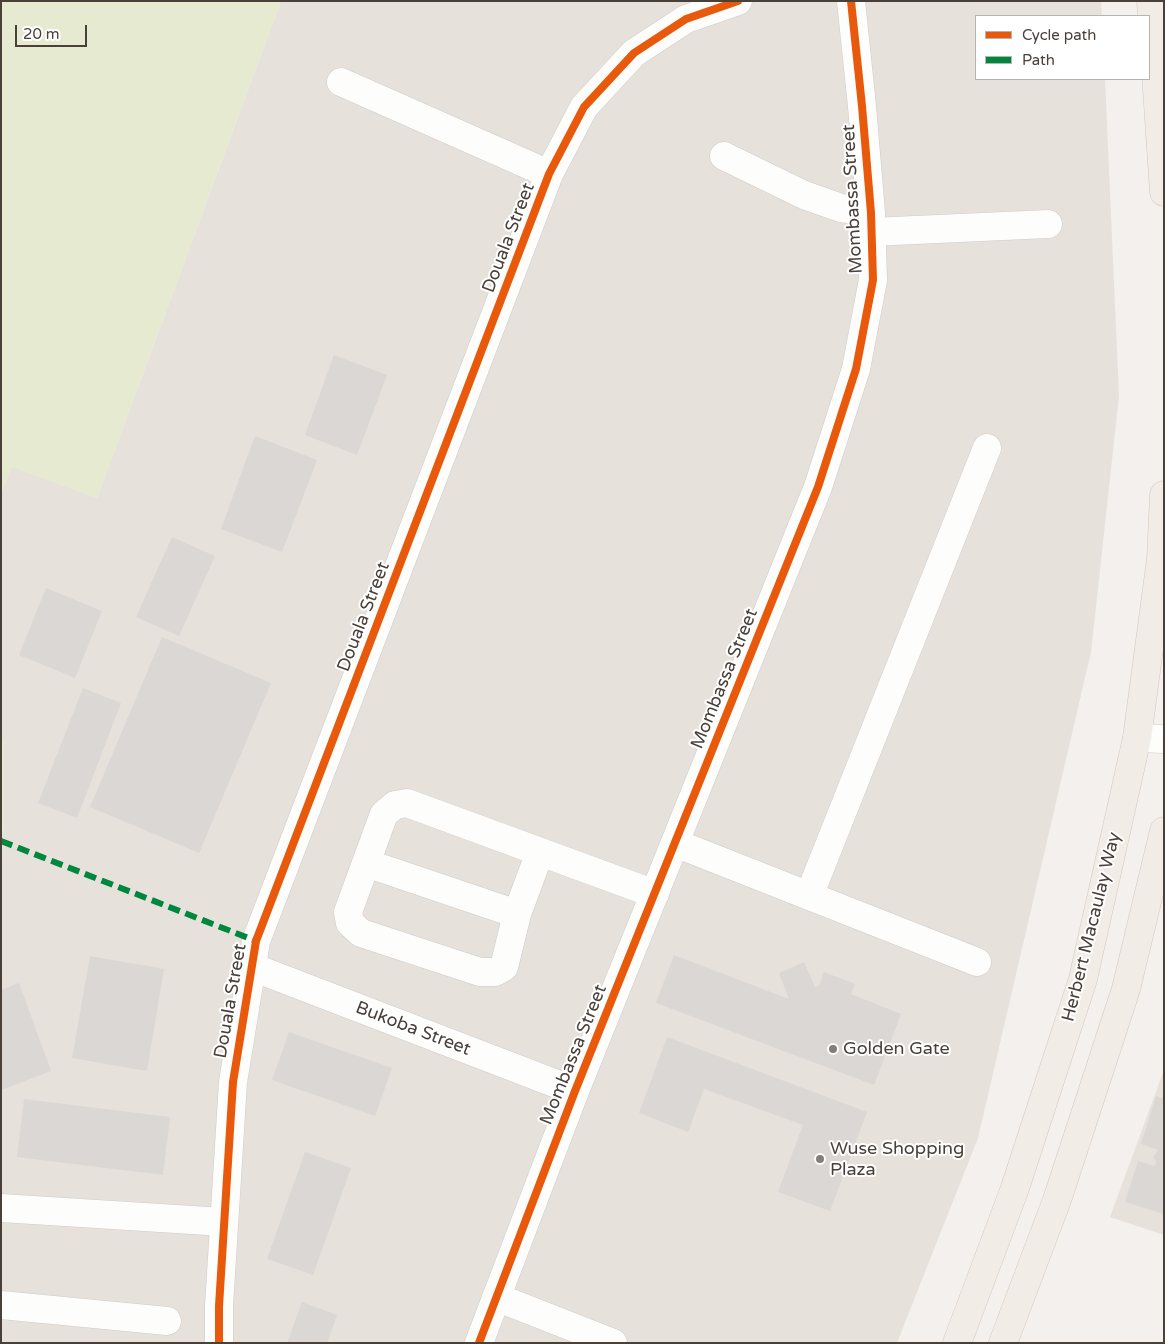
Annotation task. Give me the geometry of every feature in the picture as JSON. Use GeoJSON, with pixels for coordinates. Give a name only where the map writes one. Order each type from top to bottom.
{"type":"FeatureCollection","features":[{"type":"Feature","properties":{"kind":"main road"},"geometry":{"type":"LineString","coordinates":[[1151,1],[1164,192]]}},
{"type":"Feature","properties":{"kind":"main road","name":"Herbert Macaulay Way"},"geometry":{"type":"LineString","coordinates":[[957,1343],[1015,1188],[1083,979],[1137,738],[1160,559],[1164,496]]}},
{"type":"Feature","properties":{"kind":"main road"},"geometry":{"type":"LineString","coordinates":[[1003,1343],[1057,1200],[1123,998],[1164,831]]}},
{"type":"Feature","properties":{"kind":"street","name":"Mombassa Street"},"geometry":{"type":"LineString","coordinates":[[479,1343],[575,1092],[818,487],[856,369],[873,280],[871,223],[862,106],[851,1]]}},
{"type":"Feature","properties":{"kind":"street","name":"Douala Street"},"geometry":{"type":"LineString","coordinates":[[219,1343],[219,1306],[233,1082],[256,941],[549,174],[584,107],[634,53],[686,19],[725,3]]}},
{"type":"Feature","properties":{"kind":"street"},"geometry":{"type":"LineString","coordinates":[[341,82],[549,174]]}},
{"type":"Feature","properties":{"kind":"street"},"geometry":{"type":"LineString","coordinates":[[724,156],[804,195],[841,208],[871,223],[1048,224]]}},
{"type":"Feature","properties":{"kind":"street"},"geometry":{"type":"LineString","coordinates":[[809,896],[986,448]]}},
{"type":"Feature","properties":{"kind":"street"},"geometry":{"type":"LineString","coordinates":[[1137,738],[1164,739]]}},
{"type":"Feature","properties":{"kind":"street"},"geometry":{"type":"LineString","coordinates":[[540,852],[517,914],[504,967],[495,972],[480,972],[361,934],[350,923],[348,912],[384,814],[395,806],[407,803],[655,894]]}},
{"type":"Feature","properties":{"kind":"street"},"geometry":{"type":"LineString","coordinates":[[675,843],[977,962]]}},
{"type":"Feature","properties":{"kind":"street"},"geometry":{"type":"LineString","coordinates":[[366,863],[517,914]]}},
{"type":"Feature","properties":{"kind":"street","name":"Bukoba Street"},"geometry":{"type":"LineString","coordinates":[[252,967],[575,1092]]}},
{"type":"Feature","properties":{"kind":"street"},"geometry":{"type":"LineString","coordinates":[[1,1208],[224,1222]]}},
{"type":"Feature","properties":{"kind":"street"},"geometry":{"type":"LineString","coordinates":[[496,1297],[613,1343]]}},
{"type":"Feature","properties":{"kind":"street"},"geometry":{"type":"LineString","coordinates":[[1,1306],[167,1321]]}},
{"type":"Feature","properties":{"kind":"shaded area"},"geometry":{"type":"Polygon","coordinates":[[[281,1],[1101,1],[1102,15],[975,15],[975,80],[1105,80],[1119,396],[1091,652],[978,1138],[897,1343],[1,1343],[1,840],[4,829],[4,744],[1,732],[1,495],[11,466],[97,498],[281,1]]]}},
{"type":"Feature","properties":{"kind":"shaded area"},"geometry":{"type":"Polygon","coordinates":[[[1164,1070],[1164,1235],[1110,1217],[1164,1070]]]}},
{"type":"Feature","properties":{"kind":"green space"},"geometry":{"type":"Polygon","coordinates":[[[1,1],[281,1],[97,498],[12,467],[1,495],[1,1]]]}},
{"type":"Feature","properties":{"kind":"green space"},"geometry":{"type":"Polygon","coordinates":[[[1,732],[4,744],[4,829],[1,840],[1,732]]]}},
{"type":"Feature","properties":{"kind":"building"},"geometry":{"type":"Polygon","coordinates":[[[334,355],[387,375],[357,455],[305,435],[334,355]]]}},
{"type":"Feature","properties":{"kind":"building"},"geometry":{"type":"Polygon","coordinates":[[[255,436],[317,460],[282,552],[221,529],[255,436]]]}},
{"type":"Feature","properties":{"kind":"building"},"geometry":{"type":"Polygon","coordinates":[[[172,537],[215,556],[179,636],[136,617],[172,537]]]}},
{"type":"Feature","properties":{"kind":"building"},"geometry":{"type":"Polygon","coordinates":[[[46,588],[102,611],[75,678],[19,655],[46,588]]]}},
{"type":"Feature","properties":{"kind":"building"},"geometry":{"type":"Polygon","coordinates":[[[162,637],[271,683],[199,853],[90,807],[162,637]]]}},
{"type":"Feature","properties":{"kind":"building"},"geometry":{"type":"Polygon","coordinates":[[[83,688],[121,703],[77,818],[38,803],[83,688]]]}},
{"type":"Feature","properties":{"kind":"building","name":"Golden Gate"},"geometry":{"type":"Polygon","coordinates":[[[674,955],[789,999],[779,973],[804,962],[815,987],[819,986],[824,972],[855,984],[851,994],[901,1014],[874,1085],[656,1003],[674,955]]]}},
{"type":"Feature","properties":{"kind":"building"},"geometry":{"type":"Polygon","coordinates":[[[90,956],[164,969],[147,1071],[72,1058],[90,956]]]}},
{"type":"Feature","properties":{"kind":"building"},"geometry":{"type":"Polygon","coordinates":[[[19,983],[51,1071],[1,1090],[1,990],[19,983]]]}},
{"type":"Feature","properties":{"kind":"building"},"geometry":{"type":"Polygon","coordinates":[[[289,1032],[392,1068],[375,1116],[272,1080],[289,1032]]]}},
{"type":"Feature","properties":{"kind":"building"},"geometry":{"type":"Polygon","coordinates":[[[667,1037],[867,1112],[830,1211],[778,1192],[803,1125],[704,1089],[688,1132],[639,1113],[667,1037]]]}},
{"type":"Feature","properties":{"kind":"building"},"geometry":{"type":"Polygon","coordinates":[[[1156,1096],[1164,1099],[1164,1214],[1125,1202],[1138,1161],[1155,1166],[1156,1161],[1153,1157],[1158,1150],[1141,1144],[1156,1096]]]}},
{"type":"Feature","properties":{"kind":"building"},"geometry":{"type":"Polygon","coordinates":[[[24,1099],[170,1117],[163,1175],[17,1157],[24,1099]]]}},
{"type":"Feature","properties":{"kind":"building"},"geometry":{"type":"Polygon","coordinates":[[[305,1152],[351,1168],[313,1275],[267,1259],[305,1152]]]}},
{"type":"Feature","properties":{"kind":"building"},"geometry":{"type":"Polygon","coordinates":[[[302,1302],[337,1315],[327,1343],[287,1343],[302,1302]]]}},
{"type":"Feature","properties":{"kind":"marked path"},"geometry":{"type":"LineString","coordinates":[[1,841],[256,941]]}},
{"type":"Feature","properties":{"kind":"cycle path"},"geometry":{"type":"LineString","coordinates":[[219,1343],[219,1306],[233,1082],[256,941],[549,174],[584,107],[634,53],[686,19],[738,1]]}},
{"type":"Feature","properties":{"kind":"cycle path"},"geometry":{"type":"LineString","coordinates":[[479,1343],[575,1091],[818,487],[856,369],[873,280],[871,213],[851,1]]}},
{"type":"Feature","properties":{"kind":"place","name":"Golden Gate"},"geometry":{"type":"Point","coordinates":[833,1049]}},
{"type":"Feature","properties":{"kind":"place","name":"Wuse Shopping Plaza"},"geometry":{"type":"Point","coordinates":[820,1159]}}]}
